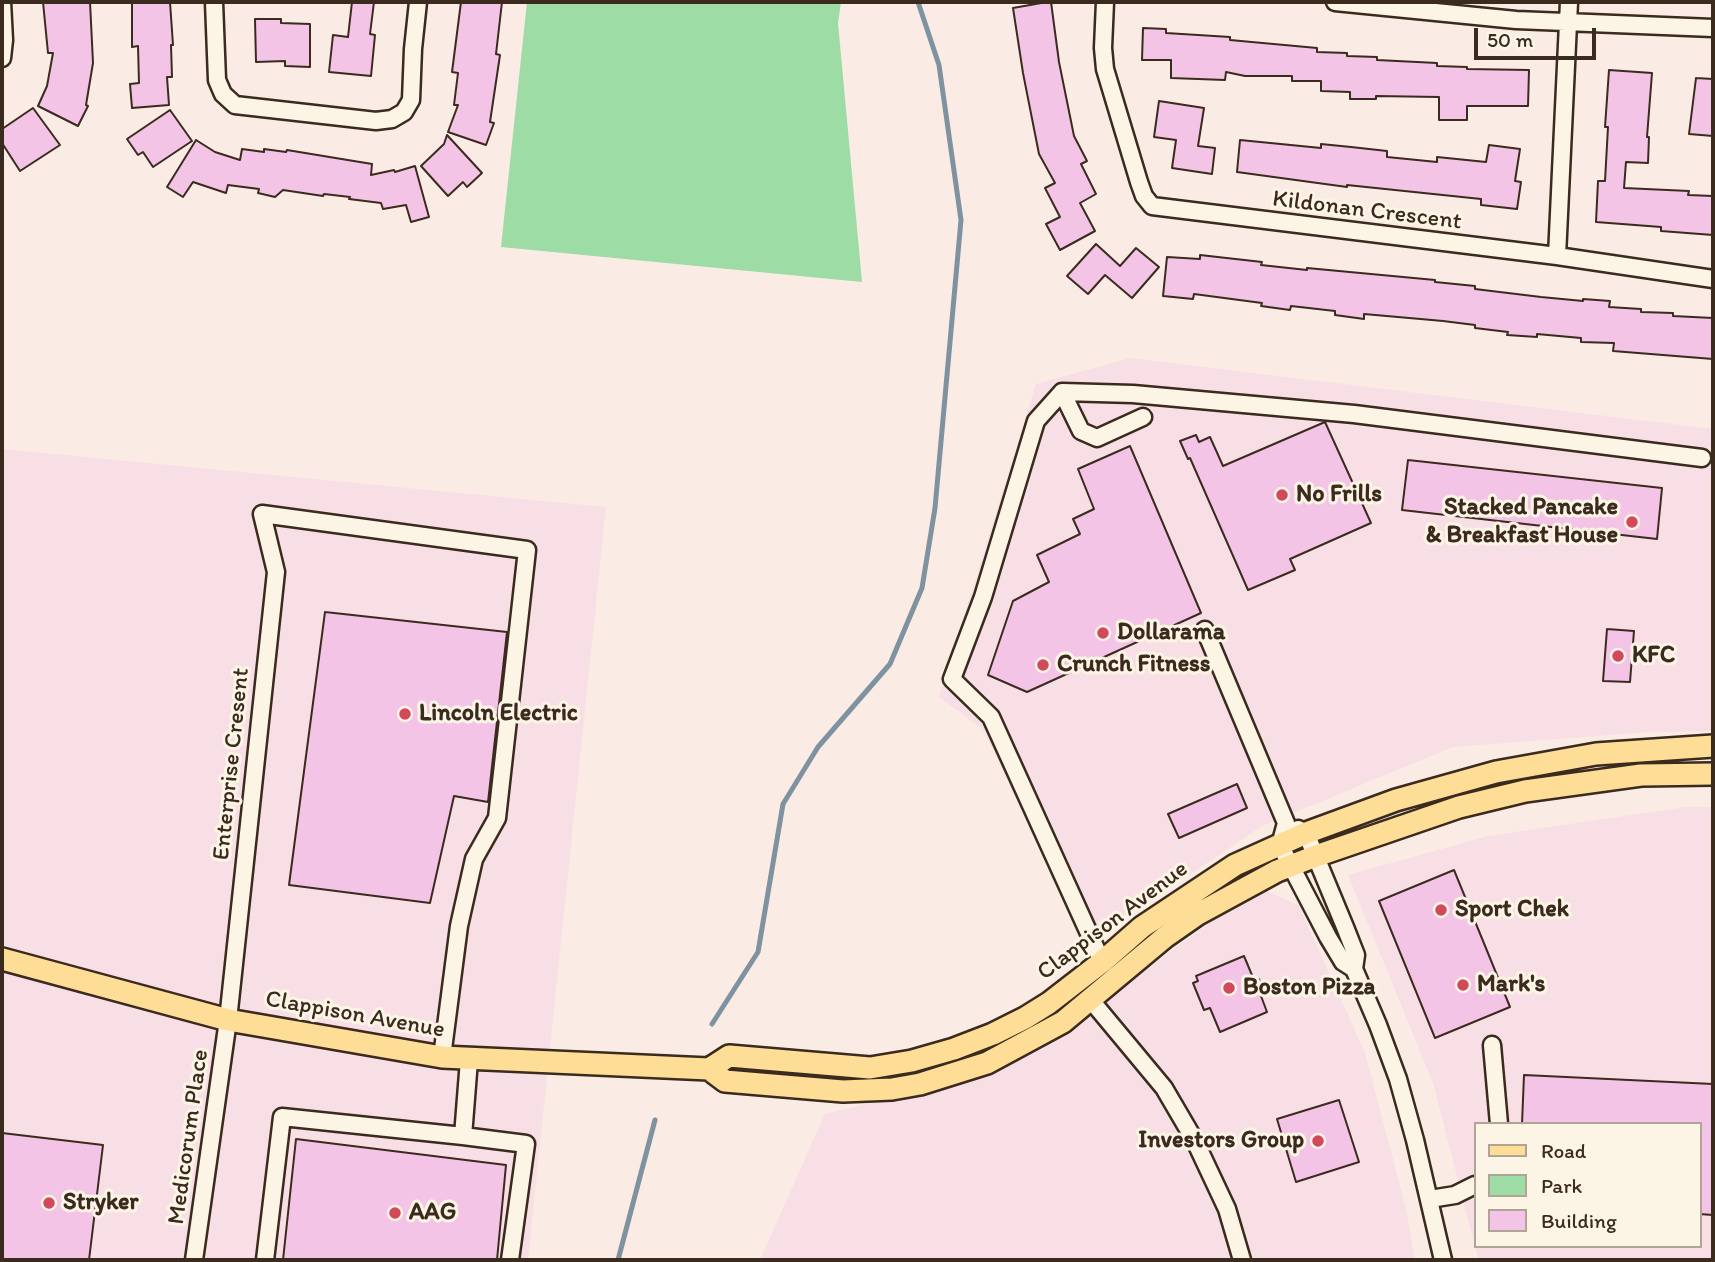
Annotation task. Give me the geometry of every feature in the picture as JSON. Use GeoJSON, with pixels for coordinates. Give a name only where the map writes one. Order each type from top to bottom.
{"type":"FeatureCollection","features":[{"type":"Feature","properties":{"kind":"main road","name":"Clappison Avenue"},"geometry":{"type":"LineString","coordinates":[[709,1069],[729,1056],[870,1068],[912,1061],[965,1045],[1025,1018],[1067,990],[1142,927],[1205,883],[1235,865],[1306,833],[1396,800],[1496,772],[1596,754],[1713,746]]}},
{"type":"Feature","properties":{"kind":"main road","name":"Clappison Avenue"},"geometry":{"type":"LineString","coordinates":[[2,960],[228,1020],[442,1057],[709,1069],[725,1081],[856,1091],[892,1089],[920,1084],[971,1068],[1063,1022],[1165,937],[1198,915],[1291,866],[1316,856],[1459,807],[1524,791],[1641,775],[1713,774]]}},
{"type":"Feature","properties":{"kind":"main road"},"geometry":{"type":"LineString","coordinates":[[965,1045],[971,1068]]}},
{"type":"Feature","properties":{"kind":"main road"},"geometry":{"type":"LineString","coordinates":[[805,1087],[808,1063]]}},
{"type":"Feature","properties":{"kind":"street"},"geometry":{"type":"LineString","coordinates":[[2,2],[2,58]]}},
{"type":"Feature","properties":{"kind":"street"},"geometry":{"type":"LineString","coordinates":[[214,2],[217,80],[223,94],[235,105],[376,121],[404,112],[411,100],[418,2]]}},
{"type":"Feature","properties":{"kind":"street","name":"Kildonan Crescent"},"geometry":{"type":"LineString","coordinates":[[1105,2],[1102,48],[1107,79],[1139,182],[1144,196],[1152,206],[1557,256]]}},
{"type":"Feature","properties":{"kind":"street"},"geometry":{"type":"LineString","coordinates":[[1337,2],[1457,15],[1713,28]]}},
{"type":"Feature","properties":{"kind":"street"},"geometry":{"type":"LineString","coordinates":[[1569,2],[1557,256],[1713,279]]}},
{"type":"Feature","properties":{"kind":"street"},"geometry":{"type":"LineString","coordinates":[[1062,392],[1081,431],[1097,438],[1143,417]]}},
{"type":"Feature","properties":{"kind":"street"},"geometry":{"type":"LineString","coordinates":[[1102,962],[991,718],[952,679],[983,597],[1036,421],[1062,392],[1133,394],[1353,414],[1702,458]]}},
{"type":"Feature","properties":{"kind":"street","name":"Enterprise Cresent"},"geometry":{"type":"LineString","coordinates":[[228,1020],[276,572],[262,514],[527,550],[497,818],[474,859],[458,926],[442,1057]]}},
{"type":"Feature","properties":{"kind":"street"},"geometry":{"type":"LineString","coordinates":[[1205,630],[1286,823],[1280,845],[1328,937],[1343,961],[1354,969]]}},
{"type":"Feature","properties":{"kind":"street"},"geometry":{"type":"LineString","coordinates":[[1286,823],[1306,833],[1356,955],[1354,969],[1398,1079],[1430,1199],[1443,1260]]}},
{"type":"Feature","properties":{"kind":"street"},"geometry":{"type":"LineString","coordinates":[[1090,999],[1164,1088],[1195,1141],[1227,1209],[1242,1260]]}},
{"type":"Feature","properties":{"kind":"street","name":"Medicorum Place"},"geometry":{"type":"LineString","coordinates":[[194,1260],[228,1020]]}},
{"type":"Feature","properties":{"kind":"street"},"geometry":{"type":"LineString","coordinates":[[1492,1045],[1499,1122]]}},
{"type":"Feature","properties":{"kind":"street"},"geometry":{"type":"LineString","coordinates":[[463,1136],[469,1060]]}},
{"type":"Feature","properties":{"kind":"street"},"geometry":{"type":"LineString","coordinates":[[265,1260],[282,1117],[526,1144],[510,1260]]}},
{"type":"Feature","properties":{"kind":"street"},"geometry":{"type":"LineString","coordinates":[[1430,1199],[1455,1195],[1474,1186]]}},
{"type":"Feature","properties":{"kind":"shaded area"},"geometry":{"type":"Polygon","coordinates":[[[1130,358],[1713,429],[1713,731],[1650,732],[1453,747],[1262,826],[1085,945],[983,729],[939,697],[1036,384],[1130,358]]]}},
{"type":"Feature","properties":{"kind":"shaded area"},"geometry":{"type":"Polygon","coordinates":[[[2,449],[606,507],[528,1260],[2,1260],[2,449]]]}},
{"type":"Feature","properties":{"kind":"shaded area"},"geometry":{"type":"Polygon","coordinates":[[[1686,807],[1713,807],[1713,1260],[1478,1258],[1475,1248],[1701,1248],[1701,1122],[1474,1122],[1474,1242],[1433,1083],[1348,875],[1488,836],[1686,807]]]}},
{"type":"Feature","properties":{"kind":"shaded area"},"geometry":{"type":"Polygon","coordinates":[[[1267,891],[1299,906],[1365,1053],[1406,1208],[1415,1260],[760,1260],[825,1114],[988,1074],[1058,1034],[1229,909],[1267,891]]]}},
{"type":"Feature","properties":{"kind":"green space"},"geometry":{"type":"Polygon","coordinates":[[[527,2],[841,2],[838,23],[862,282],[501,247],[527,2]]]}},
{"type":"Feature","properties":{"kind":"building"},"geometry":{"type":"Polygon","coordinates":[[[43,2],[90,2],[93,63],[86,105],[88,106],[78,126],[38,106],[47,86],[53,53],[48,53],[43,2]]]}},
{"type":"Feature","properties":{"kind":"building"},"geometry":{"type":"Polygon","coordinates":[[[132,2],[170,2],[173,45],[172,77],[167,77],[169,105],[132,108],[130,84],[139,83],[138,46],[132,47],[132,2]]]}},
{"type":"Feature","properties":{"kind":"building"},"geometry":{"type":"Polygon","coordinates":[[[352,2],[374,2],[370,34],[375,35],[371,76],[329,72],[333,35],[348,37],[352,2]]]}},
{"type":"Feature","properties":{"kind":"building"},"geometry":{"type":"Polygon","coordinates":[[[461,2],[502,2],[496,54],[500,55],[490,122],[494,123],[486,145],[448,132],[458,105],[454,105],[458,73],[452,72],[461,2]]]}},
{"type":"Feature","properties":{"kind":"building"},"geometry":{"type":"Polygon","coordinates":[[[1051,2],[1059,62],[1074,136],[1087,161],[1081,164],[1096,194],[1080,203],[1095,231],[1060,250],[1046,224],[1060,217],[1045,188],[1055,183],[1039,154],[1013,8],[1051,2]]]}},
{"type":"Feature","properties":{"kind":"building"},"geometry":{"type":"Polygon","coordinates":[[[255,19],[281,19],[281,23],[310,24],[310,67],[285,66],[285,61],[256,62],[255,19]]]}},
{"type":"Feature","properties":{"kind":"building"},"geometry":{"type":"Polygon","coordinates":[[[1143,28],[1166,29],[1166,33],[1230,37],[1230,40],[1317,48],[1317,52],[1377,57],[1377,60],[1437,63],[1437,66],[1467,69],[1529,70],[1528,106],[1467,106],[1467,120],[1439,120],[1439,97],[1376,96],[1376,99],[1350,99],[1350,92],[1321,91],[1321,81],[1292,81],[1292,76],[1245,76],[1226,72],[1225,80],[1171,78],[1171,60],[1142,60],[1143,28]]]}},
{"type":"Feature","properties":{"kind":"building"},"geometry":{"type":"Polygon","coordinates":[[[1609,70],[1652,73],[1647,137],[1648,163],[1626,162],[1624,188],[1689,191],[1688,195],[1713,196],[1713,235],[1661,231],[1661,227],[1596,222],[1598,181],[1605,181],[1609,70]]]}},
{"type":"Feature","properties":{"kind":"building"},"geometry":{"type":"Polygon","coordinates":[[[1696,78],[1713,79],[1713,136],[1689,134],[1696,78]]]}},
{"type":"Feature","properties":{"kind":"building"},"geometry":{"type":"Polygon","coordinates":[[[1159,101],[1204,108],[1198,146],[1215,148],[1212,174],[1172,168],[1176,140],[1154,137],[1159,101]]]}},
{"type":"Feature","properties":{"kind":"building"},"geometry":{"type":"Polygon","coordinates":[[[33,108],[60,145],[20,171],[2,143],[2,129],[33,108]]]}},
{"type":"Feature","properties":{"kind":"building"},"geometry":{"type":"Polygon","coordinates":[[[170,110],[192,141],[153,167],[143,152],[138,155],[127,139],[170,110]]]}},
{"type":"Feature","properties":{"kind":"building"},"geometry":{"type":"Polygon","coordinates":[[[447,135],[482,173],[467,187],[463,182],[448,196],[421,166],[444,144],[447,135]]]}},
{"type":"Feature","properties":{"kind":"building"},"geometry":{"type":"Polygon","coordinates":[[[196,140],[215,152],[240,160],[242,149],[264,152],[264,149],[287,150],[372,164],[371,175],[415,166],[429,217],[411,222],[406,205],[383,209],[381,203],[349,199],[350,197],[283,190],[275,197],[258,193],[259,189],[228,185],[226,193],[193,182],[183,197],[167,187],[196,140]]]}},
{"type":"Feature","properties":{"kind":"building"},"geometry":{"type":"Polygon","coordinates":[[[1240,140],[1387,151],[1387,157],[1437,162],[1437,157],[1486,162],[1489,145],[1520,149],[1515,181],[1521,182],[1517,209],[1481,205],[1481,199],[1347,187],[1237,172],[1240,140]]]}},
{"type":"Feature","properties":{"kind":"building"},"geometry":{"type":"Polygon","coordinates":[[[1096,244],[1120,266],[1136,248],[1159,267],[1132,298],[1105,275],[1088,294],[1067,276],[1096,244]]]}},
{"type":"Feature","properties":{"kind":"building"},"geometry":{"type":"Polygon","coordinates":[[[1200,255],[1307,270],[1435,280],[1475,286],[1475,289],[1541,297],[1610,301],[1609,307],[1673,313],[1673,316],[1713,318],[1713,359],[1613,351],[1614,343],[1581,342],[1581,338],[1537,334],[1537,337],[1507,335],[1508,332],[1443,321],[1364,314],[1364,319],[1335,315],[1335,311],[1291,306],[1290,310],[1261,306],[1262,303],[1194,294],[1193,299],[1163,296],[1167,257],[1200,259],[1200,255]]]}},
{"type":"Feature","properties":{"kind":"building","name":"No Frills"},"geometry":{"type":"Polygon","coordinates":[[[1325,422],[1371,523],[1290,559],[1295,570],[1248,590],[1180,441],[1196,435],[1199,442],[1210,437],[1223,466],[1325,422]]]}},
{"type":"Feature","properties":{"kind":"building"},"geometry":{"type":"Polygon","coordinates":[[[1130,446],[1201,613],[1027,692],[988,675],[1013,601],[1049,582],[1037,555],[1080,534],[1073,519],[1094,509],[1078,469],[1130,446]]]}},
{"type":"Feature","properties":{"kind":"building"},"geometry":{"type":"Polygon","coordinates":[[[1408,460],[1662,488],[1657,539],[1402,510],[1408,460]]]}},
{"type":"Feature","properties":{"kind":"building","name":"Lincoln Electric"},"geometry":{"type":"Polygon","coordinates":[[[325,612],[507,632],[488,802],[454,796],[430,903],[289,885],[325,612]]]}},
{"type":"Feature","properties":{"kind":"building","name":"KFC"},"geometry":{"type":"Polygon","coordinates":[[[1607,629],[1634,631],[1630,682],[1603,681],[1607,629]]]}},
{"type":"Feature","properties":{"kind":"building"},"geometry":{"type":"Polygon","coordinates":[[[1237,784],[1247,808],[1179,838],[1168,814],[1237,784]]]}},
{"type":"Feature","properties":{"kind":"building"},"geometry":{"type":"Polygon","coordinates":[[[1454,870],[1510,1007],[1435,1038],[1379,901],[1454,870]]]}},
{"type":"Feature","properties":{"kind":"building","name":"Boston Pizza"},"geometry":{"type":"Polygon","coordinates":[[[1244,956],[1254,980],[1259,979],[1265,994],[1261,996],[1267,1012],[1220,1032],[1210,1008],[1204,1010],[1193,983],[1198,981],[1196,976],[1244,956]]]}},
{"type":"Feature","properties":{"kind":"building"},"geometry":{"type":"Polygon","coordinates":[[[1524,1075],[1713,1084],[1713,1215],[1701,1214],[1701,1122],[1522,1122],[1524,1075]]]}},
{"type":"Feature","properties":{"kind":"building","name":"Investors Group"},"geometry":{"type":"Polygon","coordinates":[[[1339,1100],[1359,1162],[1296,1182],[1277,1119],[1339,1100]]]}},
{"type":"Feature","properties":{"kind":"building","name":"Stryker"},"geometry":{"type":"Polygon","coordinates":[[[2,1133],[103,1145],[89,1260],[2,1260],[2,1133]]]}},
{"type":"Feature","properties":{"kind":"building","name":"AAG"},"geometry":{"type":"Polygon","coordinates":[[[296,1139],[506,1165],[497,1260],[283,1260],[296,1139]]]}},
{"type":"Feature","properties":{"kind":"waterway"},"geometry":{"type":"LineString","coordinates":[[712,1024],[758,952],[783,804],[818,747],[890,664],[922,588],[935,508],[961,220],[939,65],[918,2]]}},
{"type":"Feature","properties":{"kind":"waterway"},"geometry":{"type":"LineString","coordinates":[[618,1260],[655,1120]]}},
{"type":"Feature","properties":{"kind":"place","name":"No Frills"},"geometry":{"type":"Point","coordinates":[1282,495]}},
{"type":"Feature","properties":{"kind":"place","name":"Stacked Pancake & Breakfast House"},"geometry":{"type":"Point","coordinates":[1632,522]}},
{"type":"Feature","properties":{"kind":"place","name":"Dollarama"},"geometry":{"type":"Point","coordinates":[1103,633]}},
{"type":"Feature","properties":{"kind":"place","name":"KFC"},"geometry":{"type":"Point","coordinates":[1618,656]}},
{"type":"Feature","properties":{"kind":"place","name":"Crunch Fitness"},"geometry":{"type":"Point","coordinates":[1043,665]}},
{"type":"Feature","properties":{"kind":"place","name":"Lincoln Electric"},"geometry":{"type":"Point","coordinates":[405,714]}},
{"type":"Feature","properties":{"kind":"place","name":"Sport Chek"},"geometry":{"type":"Point","coordinates":[1441,910]}},
{"type":"Feature","properties":{"kind":"place","name":"Mark's"},"geometry":{"type":"Point","coordinates":[1463,985]}},
{"type":"Feature","properties":{"kind":"place","name":"Boston Pizza"},"geometry":{"type":"Point","coordinates":[1229,988]}},
{"type":"Feature","properties":{"kind":"place","name":"Investors Group"},"geometry":{"type":"Point","coordinates":[1318,1141]}},
{"type":"Feature","properties":{"kind":"place","name":"Stryker"},"geometry":{"type":"Point","coordinates":[49,1203]}},
{"type":"Feature","properties":{"kind":"place","name":"AAG"},"geometry":{"type":"Point","coordinates":[395,1213]}}]}
